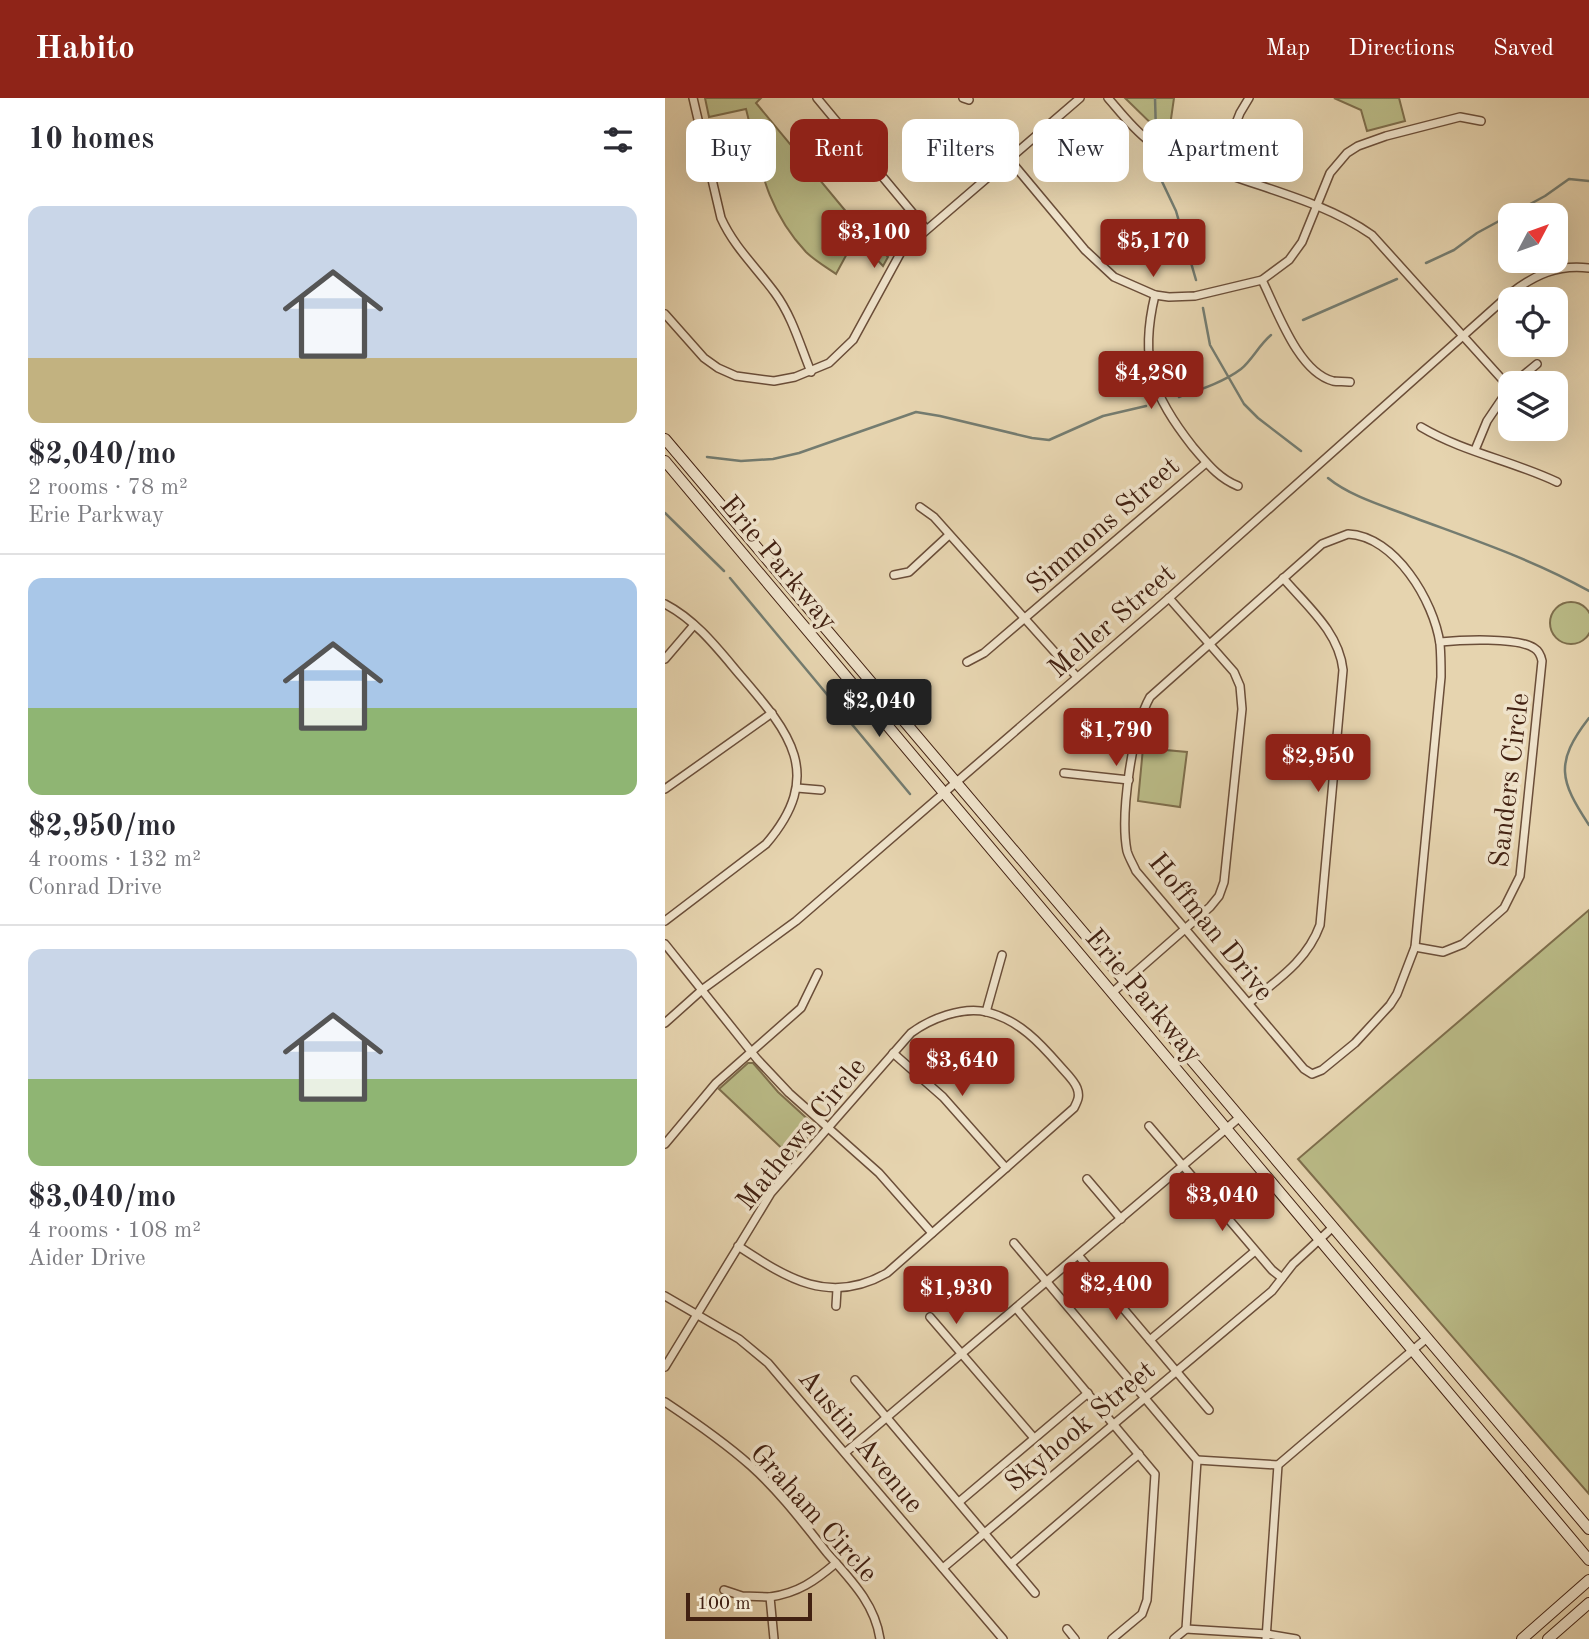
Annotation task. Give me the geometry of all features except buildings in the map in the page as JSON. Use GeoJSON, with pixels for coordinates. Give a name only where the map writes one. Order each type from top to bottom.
{"type":"FeatureCollection","features":[{"type":"Feature","properties":{"kind":"main road","name":"Erie Parkway"},"geometry":{"type":"LineString","coordinates":[[665,439],[1589,1529]]}},
{"type":"Feature","properties":{"kind":"main road","name":"Erie Parkway"},"geometry":{"type":"LineString","coordinates":[[665,461],[1589,1560]]}},
{"type":"Feature","properties":{"kind":"main road"},"geometry":{"type":"LineString","coordinates":[[1522,1639],[1589,1580]]}},
{"type":"Feature","properties":{"kind":"main road"},"geometry":{"type":"LineString","coordinates":[[1548,1639],[1589,1603]]}},
{"type":"Feature","properties":{"kind":"street"},"geometry":{"type":"LineString","coordinates":[[693,98],[721,218],[730,236],[787,312],[811,372]]}},
{"type":"Feature","properties":{"kind":"street"},"geometry":{"type":"LineString","coordinates":[[817,98],[926,229]]}},
{"type":"Feature","properties":{"kind":"street"},"geometry":{"type":"LineString","coordinates":[[1019,150],[1080,98]]}},
{"type":"Feature","properties":{"kind":"street"},"geometry":{"type":"LineString","coordinates":[[1108,98],[1143,136]]}},
{"type":"Feature","properties":{"kind":"street"},"geometry":{"type":"LineString","coordinates":[[1238,119],[1249,98]]}},
{"type":"Feature","properties":{"kind":"street"},"geometry":{"type":"LineString","coordinates":[[1019,171],[1100,265],[1114,277],[1155,295],[1195,296],[1262,280],[1289,260],[1302,242],[1330,173],[1347,153],[1358,146],[1460,117],[1481,121]]}},
{"type":"Feature","properties":{"kind":"street"},"geometry":{"type":"LineString","coordinates":[[665,314],[704,358],[736,376],[773,381],[811,372],[835,358],[853,340],[901,252],[982,182]]}},
{"type":"Feature","properties":{"kind":"street"},"geometry":{"type":"LineString","coordinates":[[1248,182],[1316,206],[1353,222],[1372,235],[1498,373]]}},
{"type":"Feature","properties":{"kind":"street","name":"Meller Street"},"geometry":{"type":"LineString","coordinates":[[665,1023],[703,989],[796,921],[1168,598],[1510,294],[1537,275],[1552,270],[1589,268]]}},
{"type":"Feature","properties":{"kind":"street"},"geometry":{"type":"LineString","coordinates":[[1262,280],[1295,347],[1305,361],[1316,372],[1332,380],[1350,382]]}},
{"type":"Feature","properties":{"kind":"street"},"geometry":{"type":"LineString","coordinates":[[1155,295],[1147,342],[1155,387],[1167,413],[1206,463],[1223,481],[1237,486]]}},
{"type":"Feature","properties":{"kind":"street"},"geometry":{"type":"LineString","coordinates":[[1529,371],[1537,364]]}},
{"type":"Feature","properties":{"kind":"street"},"geometry":{"type":"LineString","coordinates":[[1475,450],[1487,421],[1498,405]]}},
{"type":"Feature","properties":{"kind":"street"},"geometry":{"type":"LineString","coordinates":[[1421,427],[1438,437],[1557,482]]}},
{"type":"Feature","properties":{"kind":"street","name":"Simmons Street"},"geometry":{"type":"LineString","coordinates":[[967,662],[984,653],[1206,463]]}},
{"type":"Feature","properties":{"kind":"street"},"geometry":{"type":"LineString","coordinates":[[920,507],[934,516],[1077,677]]}},
{"type":"Feature","properties":{"kind":"street","name":"Hoffman Drive"},"geometry":{"type":"LineString","coordinates":[[1415,947],[1397,994],[1383,1014],[1322,1070],[1312,1074],[1304,1069],[1136,871],[1128,854],[1125,836],[1129,780],[1136,730],[1150,697],[1330,539],[1361,534],[1375,540],[1394,555],[1419,589],[1440,642]]}},
{"type":"Feature","properties":{"kind":"street"},"geometry":{"type":"LineString","coordinates":[[894,575],[909,572],[949,535]]}},
{"type":"Feature","properties":{"kind":"street"},"geometry":{"type":"LineString","coordinates":[[1249,1003],[1305,955],[1314,941],[1319,925],[1343,670],[1339,649],[1331,633],[1283,578]]}},
{"type":"Feature","properties":{"kind":"street"},"geometry":{"type":"LineString","coordinates":[[1113,992],[1210,908],[1219,896],[1224,882],[1242,709],[1240,686],[1234,672],[1168,598]]}},
{"type":"Feature","properties":{"kind":"street"},"geometry":{"type":"LineString","coordinates":[[665,604],[709,639],[772,713],[790,742],[797,788],[780,828],[766,844],[665,921]]}},
{"type":"Feature","properties":{"kind":"street"},"geometry":{"type":"LineString","coordinates":[[665,659],[694,625]]}},
{"type":"Feature","properties":{"kind":"street","name":"Sanders Circle"},"geometry":{"type":"LineString","coordinates":[[1415,947],[1443,952],[1463,944],[1495,916],[1513,893],[1520,876],[1542,661],[1538,651],[1526,645],[1472,639],[1440,642]]}},
{"type":"Feature","properties":{"kind":"street"},"geometry":{"type":"LineString","coordinates":[[1415,947],[1441,677],[1440,642]]}},
{"type":"Feature","properties":{"kind":"street"},"geometry":{"type":"LineString","coordinates":[[665,789],[772,713]]}},
{"type":"Feature","properties":{"kind":"street"},"geometry":{"type":"LineString","coordinates":[[1064,773],[1129,780]]}},
{"type":"Feature","properties":{"kind":"street"},"geometry":{"type":"LineString","coordinates":[[797,788],[821,790]]}},
{"type":"Feature","properties":{"kind":"street"},"geometry":{"type":"LineString","coordinates":[[665,944],[752,1052],[789,1093],[879,1173],[932,1233]]}},
{"type":"Feature","properties":{"kind":"street"},"geometry":{"type":"LineString","coordinates":[[986,1012],[1002,955]]}},
{"type":"Feature","properties":{"kind":"street"},"geometry":{"type":"LineString","coordinates":[[665,1144],[716,1083],[801,1008],[818,973]]}},
{"type":"Feature","properties":{"kind":"street","name":"Mathews Circle"},"geometry":{"type":"LineString","coordinates":[[665,1367],[738,1246],[771,1193],[911,1033],[926,1022],[957,1014],[986,1012],[1014,1023],[1035,1038],[1076,1085],[1079,1097],[1074,1108],[887,1273],[873,1281],[824,1289],[793,1280],[738,1246]]}},
{"type":"Feature","properties":{"kind":"street"},"geometry":{"type":"LineString","coordinates":[[893,1053],[943,1097],[1006,1168]]}},
{"type":"Feature","properties":{"kind":"street"},"geometry":{"type":"LineString","coordinates":[[846,1452],[1240,1117]]}},
{"type":"Feature","properties":{"kind":"street"},"geometry":{"type":"LineString","coordinates":[[1149,1126],[1255,1251],[1282,1278]]}},
{"type":"Feature","properties":{"kind":"street"},"geometry":{"type":"LineString","coordinates":[[1087,1179],[1121,1219]]}},
{"type":"Feature","properties":{"kind":"street","name":"Skyhook Street"},"geometry":{"type":"LineString","coordinates":[[943,1568],[1272,1291],[1293,1264],[1333,1227]]}},
{"type":"Feature","properties":{"kind":"street"},"geometry":{"type":"LineString","coordinates":[[1014,1243],[1197,1460],[1186,1629]]}},
{"type":"Feature","properties":{"kind":"street"},"geometry":{"type":"LineString","coordinates":[[1150,1340],[1255,1251]]}},
{"type":"Feature","properties":{"kind":"street"},"geometry":{"type":"LineString","coordinates":[[1078,1255],[1209,1410]]}},
{"type":"Feature","properties":{"kind":"street"},"geometry":{"type":"LineString","coordinates":[[836,1306],[837,1289]]}},
{"type":"Feature","properties":{"kind":"street","name":"Austin Avenue"},"geometry":{"type":"LineString","coordinates":[[665,1296],[739,1339],[768,1363],[1003,1639]]}},
{"type":"Feature","properties":{"kind":"street"},"geometry":{"type":"LineString","coordinates":[[1016,1308],[1155,1474],[1147,1600],[1142,1614],[1112,1639]]}},
{"type":"Feature","properties":{"kind":"street"},"geometry":{"type":"LineString","coordinates":[[930,1317],[1034,1438]]}},
{"type":"Feature","properties":{"kind":"street"},"geometry":{"type":"LineString","coordinates":[[1197,1460],[1278,1465],[1427,1338]]}},
{"type":"Feature","properties":{"kind":"street"},"geometry":{"type":"LineString","coordinates":[[855,1380],[1035,1593]]}},
{"type":"Feature","properties":{"kind":"street"},"geometry":{"type":"LineString","coordinates":[[959,1502],[1088,1393]]}},
{"type":"Feature","properties":{"kind":"street","name":"Graham Circle"},"geometry":{"type":"LineString","coordinates":[[665,1402],[721,1440],[753,1467],[780,1496],[869,1605],[877,1622],[880,1639]]}},
{"type":"Feature","properties":{"kind":"street"},"geometry":{"type":"LineString","coordinates":[[1011,1564],[1139,1454]]}},
{"type":"Feature","properties":{"kind":"street"},"geometry":{"type":"LineString","coordinates":[[1266,1637],[1278,1465]]}},
{"type":"Feature","properties":{"kind":"street"},"geometry":{"type":"LineString","coordinates":[[724,1590],[742,1596],[769,1597],[799,1590],[814,1582],[836,1563]]}},
{"type":"Feature","properties":{"kind":"street"},"geometry":{"type":"LineString","coordinates":[[769,1597],[774,1639]]}},
{"type":"Feature","properties":{"kind":"street"},"geometry":{"type":"LineString","coordinates":[[1067,1629],[1075,1639]]}},
{"type":"Feature","properties":{"kind":"street"},"geometry":{"type":"LineString","coordinates":[[1174,1639],[1186,1629],[1296,1639]]}},
{"type":"Feature","properties":{"kind":"green space"},"geometry":{"type":"Polygon","coordinates":[[[705,98],[761,98],[756,103],[769,119],[748,119],[746,109],[709,117],[705,98]]]}},
{"type":"Feature","properties":{"kind":"green space"},"geometry":{"type":"Polygon","coordinates":[[[1125,98],[1174,98],[1171,119],[1146,119],[1125,98]]]}},
{"type":"Feature","properties":{"kind":"green space"},"geometry":{"type":"Polygon","coordinates":[[[1334,98],[1399,98],[1405,121],[1367,131],[1361,110],[1334,98]]]}},
{"type":"Feature","properties":{"kind":"green space"},"geometry":{"type":"Polygon","coordinates":[[[776,127],[790,144],[790,182],[822,182],[888,257],[883,266],[856,237],[836,274],[816,261],[781,219],[765,182],[776,182],[776,127]]]}},
{"type":"Feature","properties":{"kind":"green space"},"geometry":{"type":"Polygon","coordinates":[[[1571,602],[1586,608],[1590,615],[1590,631],[1586,638],[1571,644],[1556,638],[1550,623],[1556,608],[1571,602]]]}},
{"type":"Feature","properties":{"kind":"green space"},"geometry":{"type":"Polygon","coordinates":[[[1143,748],[1187,752],[1180,807],[1138,801],[1143,748]]]}},
{"type":"Feature","properties":{"kind":"green space"},"geometry":{"type":"Polygon","coordinates":[[[1589,910],[1589,1494],[1298,1159],[1589,910]]]}},
{"type":"Feature","properties":{"kind":"green space"},"geometry":{"type":"Polygon","coordinates":[[[748,1063],[753,1063],[778,1092],[813,1124],[813,1131],[791,1157],[719,1089],[748,1063]]]}},
{"type":"Feature","properties":{"kind":"waterway"},"geometry":{"type":"LineString","coordinates":[[1155,98],[1156,119]]}},
{"type":"Feature","properties":{"kind":"waterway"},"geometry":{"type":"LineString","coordinates":[[1426,263],[1454,250],[1477,233],[1545,196],[1569,179],[1589,181]]}},
{"type":"Feature","properties":{"kind":"waterway"},"geometry":{"type":"LineString","coordinates":[[1162,182],[1176,211],[1196,280]]}},
{"type":"Feature","properties":{"kind":"waterway"},"geometry":{"type":"LineString","coordinates":[[1303,320],[1397,279]]}},
{"type":"Feature","properties":{"kind":"waterway"},"geometry":{"type":"LineString","coordinates":[[1203,308],[1210,345],[1244,404],[1301,451]]}},
{"type":"Feature","properties":{"kind":"waterway"},"geometry":{"type":"LineString","coordinates":[[1179,397],[1234,374],[1271,335]]}},
{"type":"Feature","properties":{"kind":"waterway"},"geometry":{"type":"LineString","coordinates":[[707,457],[741,461],[773,459],[799,453],[916,412],[1049,440],[1103,416],[1146,406]]}},
{"type":"Feature","properties":{"kind":"waterway"},"geometry":{"type":"LineString","coordinates":[[1328,478],[1381,506],[1525,560],[1589,591]]}},
{"type":"Feature","properties":{"kind":"waterway"},"geometry":{"type":"LineString","coordinates":[[665,513],[724,571]]}},
{"type":"Feature","properties":{"kind":"waterway"},"geometry":{"type":"LineString","coordinates":[[730,578],[910,794]]}},
{"type":"Feature","properties":{"kind":"waterway"},"geometry":{"type":"LineString","coordinates":[[1589,718],[1570,748],[1565,772],[1572,796],[1589,825]]}}]}
